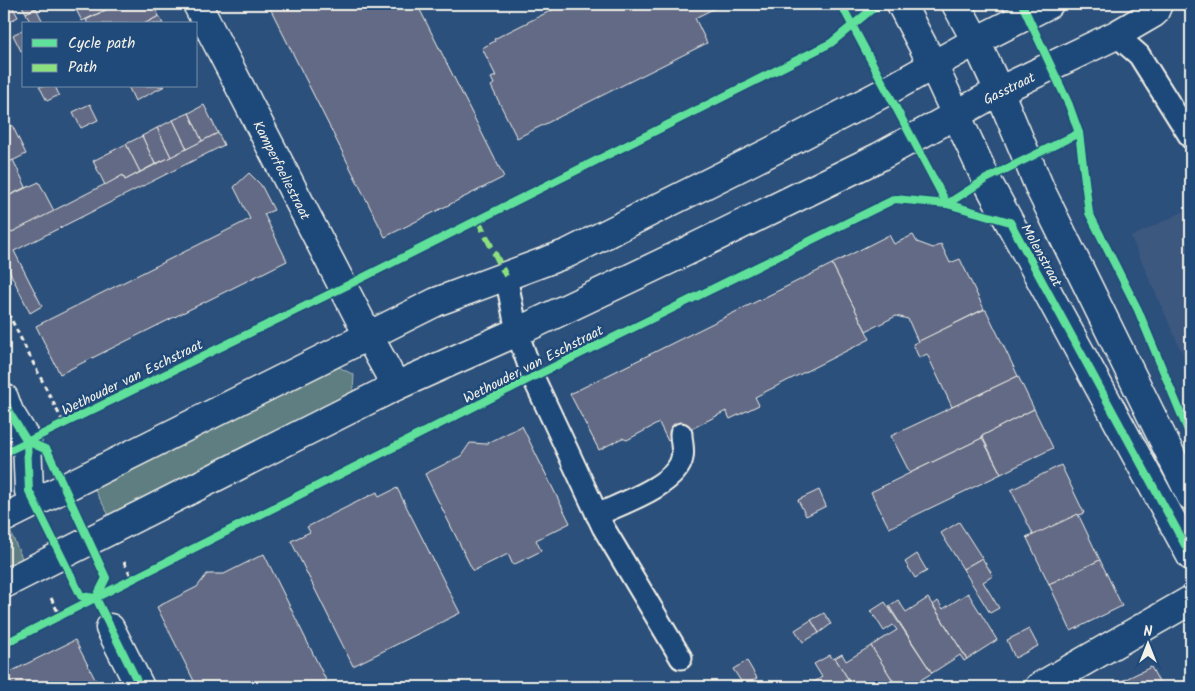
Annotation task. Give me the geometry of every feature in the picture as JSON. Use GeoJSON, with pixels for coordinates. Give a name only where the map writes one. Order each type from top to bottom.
{"type":"FeatureCollection","features":[{"type":"Feature","properties":{"kind":"street","name":"Kamperfoeliestraat"},"geometry":{"type":"LineString","coordinates":[[196,4],[368,336],[396,386]]}},
{"type":"Feature","properties":{"kind":"street","name":"Molenstraat"},"geometry":{"type":"LineString","coordinates":[[901,4],[933,66],[991,188],[1191,556]]}},
{"type":"Feature","properties":{"kind":"street","name":"Molenstraat"},"geometry":{"type":"LineString","coordinates":[[956,4],[976,41],[999,91],[1041,191],[1191,496]]}},
{"type":"Feature","properties":{"kind":"street"},"geometry":{"type":"LineString","coordinates":[[4,518],[436,302],[577,248],[772,151],[933,66],[976,41],[1049,4]]}},
{"type":"Feature","properties":{"kind":"street","name":"Gasstraat"},"geometry":{"type":"LineString","coordinates":[[956,114],[999,91],[1116,35],[1154,12],[1158,4]]}},
{"type":"Feature","properties":{"kind":"street"},"geometry":{"type":"LineString","coordinates":[[4,584],[396,386],[517,332],[870,161],[956,114]]}},
{"type":"Feature","properties":{"kind":"street"},"geometry":{"type":"LineString","coordinates":[[4,398],[27,441],[29,491],[35,503]]}},
{"type":"Feature","properties":{"kind":"street"},"geometry":{"type":"LineString","coordinates":[[1039,687],[1191,600]]}},
{"type":"Feature","properties":{"kind":"street"},"geometry":{"type":"LineString","coordinates":[[110,628],[140,687]]}},
{"type":"Feature","properties":{"kind":"lane"},"geometry":{"type":"LineString","coordinates":[[1116,35],[1139,54],[1191,138]]}},
{"type":"Feature","properties":{"kind":"lane"},"geometry":{"type":"LineString","coordinates":[[506,276],[517,332],[533,378],[596,515],[681,658]]}},
{"type":"Feature","properties":{"kind":"lane"},"geometry":{"type":"LineString","coordinates":[[596,515],[660,486],[673,474],[682,458],[681,434]]}},
{"type":"Feature","properties":{"kind":"path"},"geometry":{"type":"LineString","coordinates":[[4,305],[64,424]]}},
{"type":"Feature","properties":{"kind":"path"},"geometry":{"type":"LineString","coordinates":[[126,583],[142,575]]}},
{"type":"Feature","properties":{"kind":"path"},"geometry":{"type":"LineString","coordinates":[[52,620],[67,612]]}},
{"type":"Feature","properties":{"kind":"shaded area"},"geometry":{"type":"Polygon","coordinates":[[[1191,208],[1191,373],[1131,237],[1191,208]]]}},
{"type":"Feature","properties":{"kind":"green space"},"geometry":{"type":"Polygon","coordinates":[[[335,365],[354,375],[353,392],[110,517],[92,485],[335,365]]]}},
{"type":"Feature","properties":{"kind":"green space"},"geometry":{"type":"Polygon","coordinates":[[[9,529],[23,560],[4,568],[4,531],[9,529]]]}},
{"type":"Feature","properties":{"kind":"building"},"geometry":{"type":"Polygon","coordinates":[[[4,4],[11,4],[18,17],[4,24],[4,4]]]}},
{"type":"Feature","properties":{"kind":"building"},"geometry":{"type":"Polygon","coordinates":[[[21,4],[34,4],[36,8],[26,13],[21,4]]]}},
{"type":"Feature","properties":{"kind":"building"},"geometry":{"type":"Polygon","coordinates":[[[73,4],[118,4],[82,21],[73,4]]]}},
{"type":"Feature","properties":{"kind":"building"},"geometry":{"type":"Polygon","coordinates":[[[118,4],[153,4],[159,16],[148,22],[87,22],[86,20],[118,4]]]}},
{"type":"Feature","properties":{"kind":"building"},"geometry":{"type":"Polygon","coordinates":[[[268,4],[417,4],[504,177],[385,237],[268,4]]]}},
{"type":"Feature","properties":{"kind":"building"},"geometry":{"type":"Polygon","coordinates":[[[564,4],[723,4],[695,18],[707,43],[517,138],[491,86],[494,84],[491,78],[496,76],[482,48],[495,41],[494,39],[564,4]]]}},
{"type":"Feature","properties":{"kind":"building"},"geometry":{"type":"Polygon","coordinates":[[[36,8],[43,22],[30,22],[26,13],[36,8]]]}},
{"type":"Feature","properties":{"kind":"building"},"geometry":{"type":"Polygon","coordinates":[[[159,16],[162,22],[148,22],[159,16]]]}},
{"type":"Feature","properties":{"kind":"building"},"geometry":{"type":"Polygon","coordinates":[[[22,30],[22,51],[21,51],[13,35],[22,30]]]}},
{"type":"Feature","properties":{"kind":"building"},"geometry":{"type":"Polygon","coordinates":[[[40,88],[56,88],[59,95],[47,101],[40,88]]]}},
{"type":"Feature","properties":{"kind":"building"},"geometry":{"type":"Polygon","coordinates":[[[129,88],[161,88],[135,101],[129,88]]]}},
{"type":"Feature","properties":{"kind":"building"},"geometry":{"type":"Polygon","coordinates":[[[90,104],[98,120],[81,128],[73,112],[90,104]]]}},
{"type":"Feature","properties":{"kind":"building"},"geometry":{"type":"Polygon","coordinates":[[[204,105],[218,133],[202,141],[189,113],[204,105]]]}},
{"type":"Feature","properties":{"kind":"building"},"geometry":{"type":"Polygon","coordinates":[[[189,113],[202,141],[187,149],[173,120],[189,113]]]}},
{"type":"Feature","properties":{"kind":"building"},"geometry":{"type":"Polygon","coordinates":[[[173,120],[187,149],[171,157],[157,128],[173,120]]]}},
{"type":"Feature","properties":{"kind":"building"},"geometry":{"type":"Polygon","coordinates":[[[12,125],[26,154],[4,165],[4,129],[12,125]]]}},
{"type":"Feature","properties":{"kind":"building"},"geometry":{"type":"Polygon","coordinates":[[[157,128],[171,157],[155,164],[142,136],[157,128]]]}},
{"type":"Feature","properties":{"kind":"building"},"geometry":{"type":"Polygon","coordinates":[[[218,133],[224,145],[14,251],[42,306],[30,313],[4,260],[4,236],[123,175],[125,180],[218,133]]]}},
{"type":"Feature","properties":{"kind":"building"},"geometry":{"type":"Polygon","coordinates":[[[142,136],[155,164],[140,172],[126,144],[142,136]]]}},
{"type":"Feature","properties":{"kind":"building"},"geometry":{"type":"Polygon","coordinates":[[[126,144],[140,172],[125,180],[123,175],[105,185],[93,161],[126,144]]]}},
{"type":"Feature","properties":{"kind":"building"},"geometry":{"type":"Polygon","coordinates":[[[13,160],[26,187],[4,198],[4,165],[13,160]]]}},
{"type":"Feature","properties":{"kind":"building"},"geometry":{"type":"Polygon","coordinates":[[[249,173],[261,185],[274,210],[264,214],[287,261],[60,374],[36,326],[250,219],[234,187],[249,173]]]}},
{"type":"Feature","properties":{"kind":"building"},"geometry":{"type":"Polygon","coordinates":[[[39,182],[54,211],[4,236],[4,198],[39,182]]]}},
{"type":"Feature","properties":{"kind":"building"},"geometry":{"type":"Polygon","coordinates":[[[889,235],[894,244],[913,235],[917,242],[933,248],[941,244],[950,263],[960,259],[984,309],[918,342],[908,319],[896,316],[866,331],[832,264],[889,235]]]}},
{"type":"Feature","properties":{"kind":"building"},"geometry":{"type":"Polygon","coordinates":[[[832,264],[870,339],[755,397],[759,405],[730,419],[726,411],[668,441],[659,423],[627,440],[622,438],[599,450],[570,394],[832,264]]]}},
{"type":"Feature","properties":{"kind":"building"},"geometry":{"type":"Polygon","coordinates":[[[986,310],[1018,376],[952,407],[927,354],[919,358],[913,344],[986,310]]]}},
{"type":"Feature","properties":{"kind":"building"},"geometry":{"type":"Polygon","coordinates":[[[1018,376],[1034,409],[982,436],[982,438],[910,473],[891,436],[1018,376]]]}},
{"type":"Feature","properties":{"kind":"building"},"geometry":{"type":"Polygon","coordinates":[[[1034,409],[1053,448],[1001,474],[982,436],[1034,409]]]}},
{"type":"Feature","properties":{"kind":"building"},"geometry":{"type":"Polygon","coordinates":[[[522,426],[570,523],[536,540],[541,551],[513,565],[508,554],[473,571],[425,474],[461,456],[470,443],[486,444],[522,426]]]}},
{"type":"Feature","properties":{"kind":"building"},"geometry":{"type":"Polygon","coordinates":[[[982,438],[1001,474],[889,528],[871,492],[982,438]]]}},
{"type":"Feature","properties":{"kind":"building"},"geometry":{"type":"Polygon","coordinates":[[[1061,465],[1084,513],[1027,538],[1033,534],[1011,490],[1061,465]]]}},
{"type":"Feature","properties":{"kind":"building"},"geometry":{"type":"Polygon","coordinates":[[[397,488],[460,613],[353,666],[291,541],[310,532],[307,527],[377,492],[379,497],[397,488]]]}},
{"type":"Feature","properties":{"kind":"building"},"geometry":{"type":"Polygon","coordinates":[[[819,490],[826,506],[806,516],[798,500],[819,490]]]}},
{"type":"Feature","properties":{"kind":"building"},"geometry":{"type":"Polygon","coordinates":[[[1078,514],[1100,560],[1049,584],[1027,538],[1078,514]]]}},
{"type":"Feature","properties":{"kind":"building"},"geometry":{"type":"Polygon","coordinates":[[[959,522],[982,558],[963,569],[941,533],[959,522]]]}},
{"type":"Feature","properties":{"kind":"building"},"geometry":{"type":"Polygon","coordinates":[[[264,554],[326,680],[311,687],[197,687],[157,607],[197,587],[207,574],[224,574],[264,554]]]}},
{"type":"Feature","properties":{"kind":"building"},"geometry":{"type":"Polygon","coordinates":[[[917,554],[927,571],[915,578],[905,562],[917,554]]]}},
{"type":"Feature","properties":{"kind":"building"},"geometry":{"type":"Polygon","coordinates":[[[982,558],[993,576],[983,582],[999,608],[990,613],[963,569],[982,558]]]}},
{"type":"Feature","properties":{"kind":"building"},"geometry":{"type":"Polygon","coordinates":[[[1100,560],[1122,606],[1071,631],[1049,584],[1100,560]]]}},
{"type":"Feature","properties":{"kind":"building"},"geometry":{"type":"Polygon","coordinates":[[[968,593],[997,640],[967,659],[933,605],[938,601],[943,609],[968,593]]]}},
{"type":"Feature","properties":{"kind":"building"},"geometry":{"type":"Polygon","coordinates":[[[928,598],[967,659],[964,661],[960,655],[932,673],[889,606],[898,600],[906,612],[928,598]]]}},
{"type":"Feature","properties":{"kind":"building"},"geometry":{"type":"Polygon","coordinates":[[[885,602],[932,673],[909,687],[897,687],[871,646],[897,630],[893,625],[884,631],[871,611],[885,602]]]}},
{"type":"Feature","properties":{"kind":"building"},"geometry":{"type":"Polygon","coordinates":[[[824,613],[831,624],[819,633],[811,620],[824,613]]]}},
{"type":"Feature","properties":{"kind":"building"},"geometry":{"type":"Polygon","coordinates":[[[811,620],[819,633],[803,642],[795,630],[811,620]]]}},
{"type":"Feature","properties":{"kind":"building"},"geometry":{"type":"Polygon","coordinates":[[[1029,629],[1038,646],[1015,658],[1007,640],[1029,629]]]}},
{"type":"Feature","properties":{"kind":"building"},"geometry":{"type":"Polygon","coordinates":[[[75,640],[99,687],[4,687],[4,675],[75,640]]]}},
{"type":"Feature","properties":{"kind":"building"},"geometry":{"type":"Polygon","coordinates":[[[871,646],[897,687],[853,687],[835,658],[842,654],[846,661],[871,646]]]}},
{"type":"Feature","properties":{"kind":"building"},"geometry":{"type":"Polygon","coordinates":[[[830,655],[833,659],[835,658],[853,687],[808,686],[822,677],[814,664],[830,655]]]}},
{"type":"Feature","properties":{"kind":"building"},"geometry":{"type":"Polygon","coordinates":[[[747,661],[757,678],[744,686],[733,669],[747,661]]]}},
{"type":"Feature","properties":{"kind":"building"},"geometry":{"type":"Polygon","coordinates":[[[1151,667],[1162,687],[1109,687],[1151,667]]]}},
{"type":"Feature","properties":{"kind":"marked path"},"geometry":{"type":"LineString","coordinates":[[478,220],[506,276]]}},
{"type":"Feature","properties":{"kind":"cycle path"},"geometry":{"type":"LineString","coordinates":[[841,4],[947,204],[1010,222],[1191,556]]}},
{"type":"Feature","properties":{"kind":"cycle path","name":"Wethouder van Eschstraat"},"geometry":{"type":"LineString","coordinates":[[4,453],[342,288],[831,43],[871,10],[882,4]]}},
{"type":"Feature","properties":{"kind":"cycle path"},"geometry":{"type":"LineString","coordinates":[[1022,4],[1069,105],[1079,133],[1089,213],[1138,310],[1191,438]]}},
{"type":"Feature","properties":{"kind":"cycle path","name":"Wethouder van Eschstraat"},"geometry":{"type":"LineString","coordinates":[[4,644],[533,377],[895,199],[947,204],[986,179],[1079,133]]}},
{"type":"Feature","properties":{"kind":"cycle path"},"geometry":{"type":"LineString","coordinates":[[4,398],[9,412],[27,441],[29,491],[81,596],[96,598]]}},
{"type":"Feature","properties":{"kind":"cycle path"},"geometry":{"type":"LineString","coordinates":[[27,441],[47,450],[106,578],[96,598]]}},
{"type":"Feature","properties":{"kind":"cycle path"},"geometry":{"type":"LineString","coordinates":[[96,598],[140,687]]}}]}
